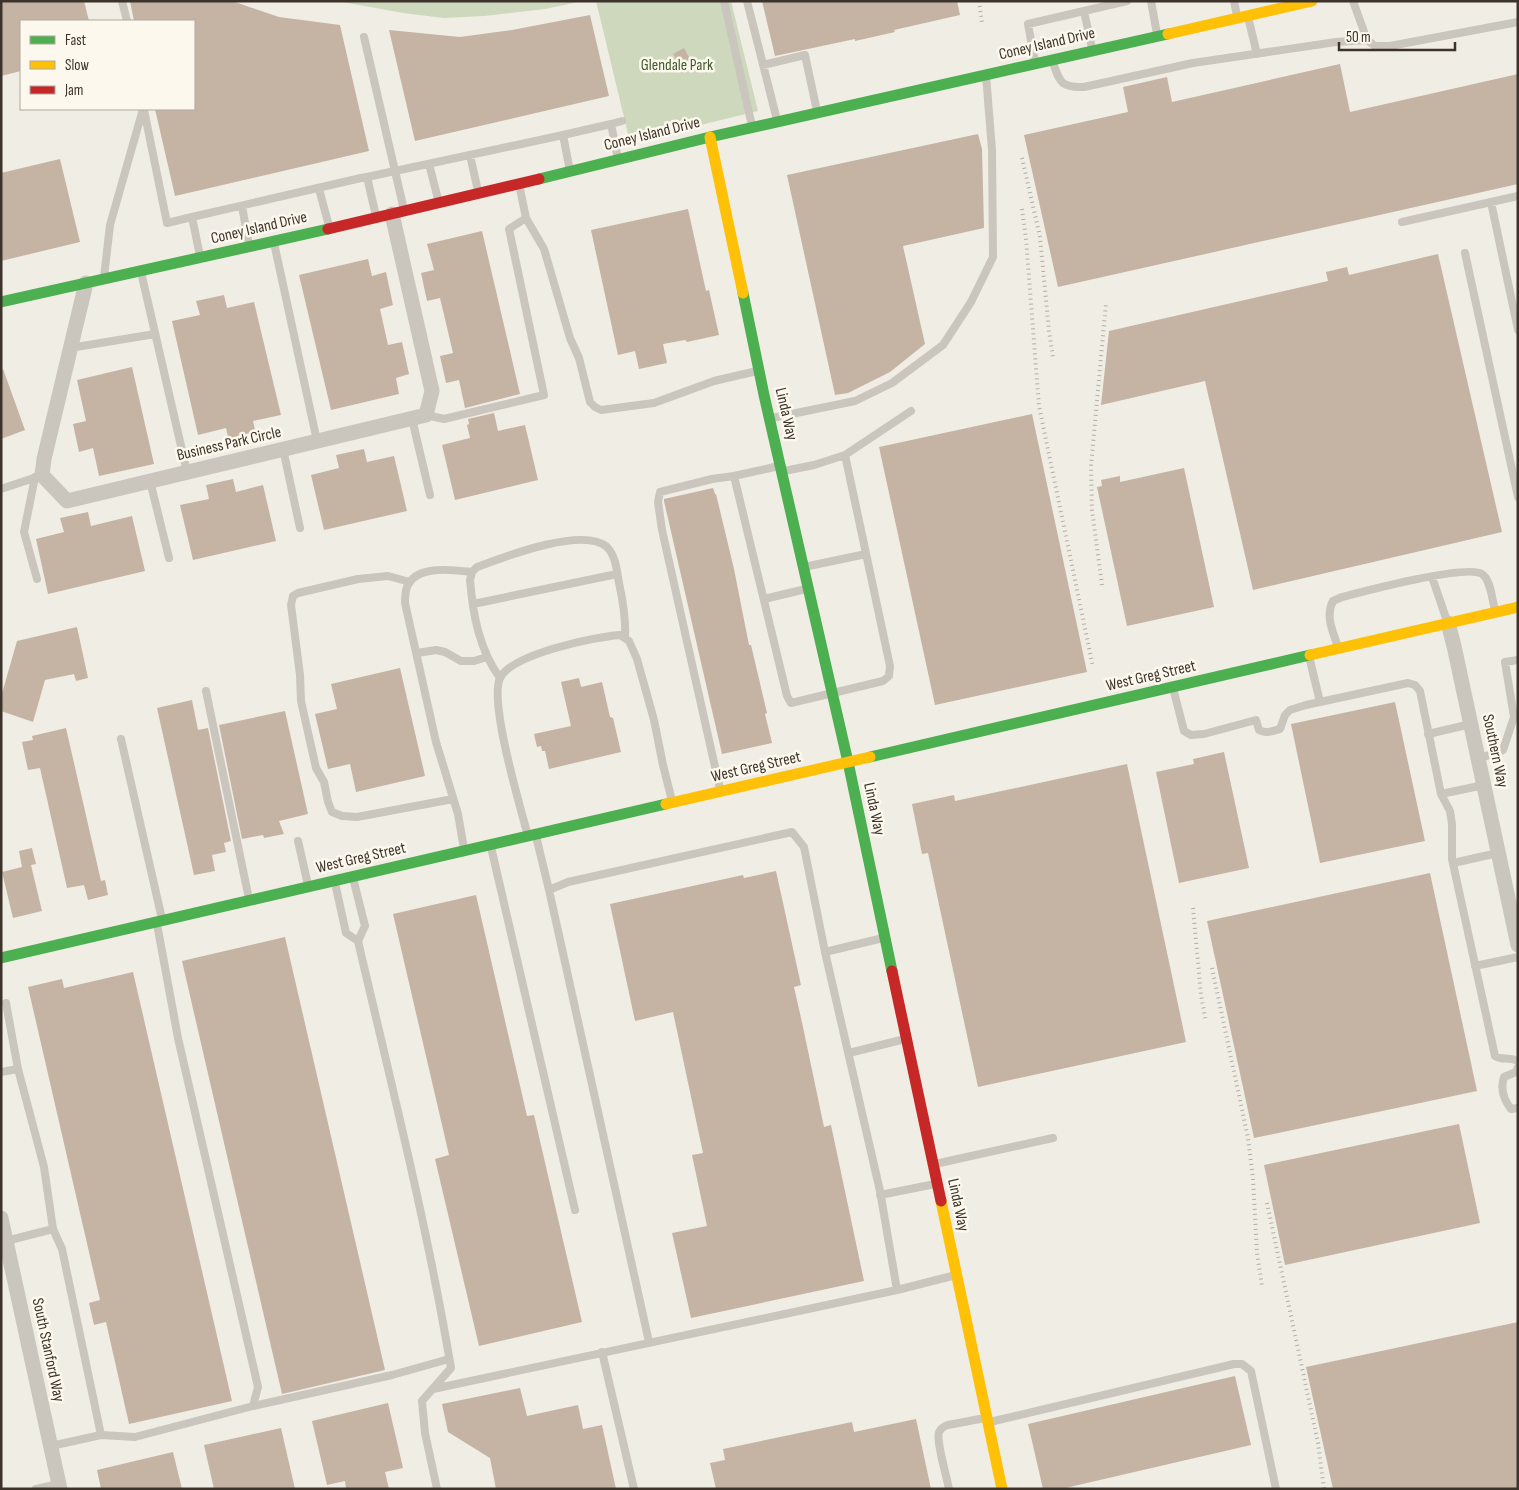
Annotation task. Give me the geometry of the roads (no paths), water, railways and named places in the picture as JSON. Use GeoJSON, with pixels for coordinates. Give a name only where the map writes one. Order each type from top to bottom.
{"type":"FeatureCollection","features":[{"type":"Feature","properties":{"kind":"street","name":"Coney Island Drive"},"geometry":{"type":"LineString","coordinates":[[1,302],[398,213],[710,137],[1243,17],[1294,3],[1312,1]]}},
{"type":"Feature","properties":{"kind":"street","name":"Linda Way"},"geometry":{"type":"LineString","coordinates":[[710,137],[759,370],[848,762],[1002,1489]]}},
{"type":"Feature","properties":{"kind":"street"},"geometry":{"type":"LineString","coordinates":[[398,213],[432,392],[419,417]]}},
{"type":"Feature","properties":{"kind":"street"},"geometry":{"type":"LineString","coordinates":[[38,476],[44,459],[86,283]]}},
{"type":"Feature","properties":{"kind":"street","name":"Business Park Circle"},"geometry":{"type":"LineString","coordinates":[[38,476],[67,501],[419,417]]}},
{"type":"Feature","properties":{"kind":"street","name":"West Greg Street"},"geometry":{"type":"LineString","coordinates":[[1,958],[1518,607]]}},
{"type":"Feature","properties":{"kind":"street","name":"Southern Way"},"geometry":{"type":"LineString","coordinates":[[1448,623],[1518,945]]}},
{"type":"Feature","properties":{"kind":"street","name":"South Stanford Way"},"geometry":{"type":"LineString","coordinates":[[1,1218],[4,1241],[60,1486]]}},
{"type":"Feature","properties":{"kind":"lane"},"geometry":{"type":"LineString","coordinates":[[122,1],[127,20]]}},
{"type":"Feature","properties":{"kind":"lane"},"geometry":{"type":"LineString","coordinates":[[724,1],[752,128]]}},
{"type":"Feature","properties":{"kind":"lane"},"geometry":{"type":"LineString","coordinates":[[747,1],[778,122]]}},
{"type":"Feature","properties":{"kind":"lane"},"geometry":{"type":"LineString","coordinates":[[1035,64],[1028,24],[1127,1]]}},
{"type":"Feature","properties":{"kind":"lane"},"geometry":{"type":"LineString","coordinates":[[1151,1],[1158,36]]}},
{"type":"Feature","properties":{"kind":"lane"},"geometry":{"type":"LineString","coordinates":[[1234,1],[1243,17],[1257,54]]}},
{"type":"Feature","properties":{"kind":"lane"},"geometry":{"type":"LineString","coordinates":[[1353,1],[1367,40],[1375,46],[1390,46],[1518,22]]}},
{"type":"Feature","properties":{"kind":"lane"},"geometry":{"type":"LineString","coordinates":[[1084,11],[1093,51]]}},
{"type":"Feature","properties":{"kind":"lane"},"geometry":{"type":"LineString","coordinates":[[364,37],[395,171],[398,213]]}},
{"type":"Feature","properties":{"kind":"lane"},"geometry":{"type":"LineString","coordinates":[[1052,60],[1060,81],[1066,86],[1074,88],[1193,63],[1336,42],[1367,40]]}},
{"type":"Feature","properties":{"kind":"lane"},"geometry":{"type":"LineString","coordinates":[[763,65],[804,55],[817,113]]}},
{"type":"Feature","properties":{"kind":"lane"},"geometry":{"type":"LineString","coordinates":[[770,419],[854,401],[892,383],[943,345],[971,302],[993,257],[992,150],[986,75]]}},
{"type":"Feature","properties":{"kind":"lane"},"geometry":{"type":"LineString","coordinates":[[144,110],[167,222],[622,122]]}},
{"type":"Feature","properties":{"kind":"lane"},"geometry":{"type":"LineString","coordinates":[[103,279],[110,225],[144,110]]}},
{"type":"Feature","properties":{"kind":"lane"},"geometry":{"type":"LineString","coordinates":[[611,124],[618,159]]}},
{"type":"Feature","properties":{"kind":"lane"},"geometry":{"type":"LineString","coordinates":[[563,135],[570,171]]}},
{"type":"Feature","properties":{"kind":"lane"},"geometry":{"type":"LineString","coordinates":[[470,155],[479,193]]}},
{"type":"Feature","properties":{"kind":"lane"},"geometry":{"type":"LineString","coordinates":[[429,164],[439,203]]}},
{"type":"Feature","properties":{"kind":"lane"},"geometry":{"type":"LineString","coordinates":[[367,177],[376,218]]}},
{"type":"Feature","properties":{"kind":"lane"},"geometry":{"type":"LineString","coordinates":[[519,183],[526,218],[544,249],[570,338],[579,358],[590,402],[595,408],[601,410],[654,403],[714,381],[759,370]]}},
{"type":"Feature","properties":{"kind":"lane"},"geometry":{"type":"LineString","coordinates":[[319,188],[330,228]]}},
{"type":"Feature","properties":{"kind":"lane"},"geometry":{"type":"LineString","coordinates":[[1402,222],[1518,196]]}},
{"type":"Feature","properties":{"kind":"lane"},"geometry":{"type":"LineString","coordinates":[[1491,202],[1518,330]]}},
{"type":"Feature","properties":{"kind":"lane"},"geometry":{"type":"LineString","coordinates":[[242,206],[250,246]]}},
{"type":"Feature","properties":{"kind":"lane"},"geometry":{"type":"LineString","coordinates":[[192,217],[200,258]]}},
{"type":"Feature","properties":{"kind":"lane"},"geometry":{"type":"LineString","coordinates":[[430,495],[419,417],[444,418],[544,395],[509,229],[526,218]]}},
{"type":"Feature","properties":{"kind":"lane"},"geometry":{"type":"LineString","coordinates":[[273,241],[317,441]]}},
{"type":"Feature","properties":{"kind":"lane"},"geometry":{"type":"LineString","coordinates":[[1466,253],[1518,497]]}},
{"type":"Feature","properties":{"kind":"lane"},"geometry":{"type":"LineString","coordinates":[[141,270],[187,472]]}},
{"type":"Feature","properties":{"kind":"lane"},"geometry":{"type":"LineString","coordinates":[[70,348],[155,334]]}},
{"type":"Feature","properties":{"kind":"lane"},"geometry":{"type":"LineString","coordinates":[[721,792],[662,530],[658,502],[660,492],[712,479],[781,468],[814,465],[844,455],[912,411]]}},
{"type":"Feature","properties":{"kind":"lane"},"geometry":{"type":"LineString","coordinates":[[283,449],[300,528]]}},
{"type":"Feature","properties":{"kind":"lane"},"geometry":{"type":"LineString","coordinates":[[734,476],[787,696],[791,702],[883,681],[889,676],[890,666],[844,455]]}},
{"type":"Feature","properties":{"kind":"lane"},"geometry":{"type":"LineString","coordinates":[[1,489],[38,476]]}},
{"type":"Feature","properties":{"kind":"lane"},"geometry":{"type":"LineString","coordinates":[[37,579],[24,532],[38,476]]}},
{"type":"Feature","properties":{"kind":"lane"},"geometry":{"type":"LineString","coordinates":[[150,481],[170,558]]}},
{"type":"Feature","properties":{"kind":"lane"},"geometry":{"type":"LineString","coordinates":[[500,678],[490,664],[479,638],[470,580],[472,572],[477,567],[522,551],[554,543],[586,539],[606,547],[612,554],[617,574],[626,625],[625,637]]}},
{"type":"Feature","properties":{"kind":"lane"},"geometry":{"type":"LineString","coordinates":[[804,568],[866,554]]}},
{"type":"Feature","properties":{"kind":"lane"},"geometry":{"type":"LineString","coordinates":[[465,850],[458,814],[436,742],[405,603],[406,589],[417,576],[439,569],[472,572]]}},
{"type":"Feature","properties":{"kind":"lane"},"geometry":{"type":"LineString","coordinates":[[1338,649],[1329,620],[1329,612],[1333,601],[1342,597],[1432,577],[1467,571],[1478,572],[1488,582],[1495,612]]}},
{"type":"Feature","properties":{"kind":"lane"},"geometry":{"type":"LineString","coordinates":[[473,604],[617,574]]}},
{"type":"Feature","properties":{"kind":"lane"},"geometry":{"type":"LineString","coordinates":[[410,582],[388,576],[358,579],[298,593],[293,596],[292,605],[301,701],[308,739],[316,768],[324,782],[332,812],[342,816],[357,817],[453,799]]}},
{"type":"Feature","properties":{"kind":"lane"},"geometry":{"type":"LineString","coordinates":[[1432,577],[1448,623]]}},
{"type":"Feature","properties":{"kind":"lane"},"geometry":{"type":"LineString","coordinates":[[764,599],[808,589]]}},
{"type":"Feature","properties":{"kind":"lane"},"geometry":{"type":"LineString","coordinates":[[648,1342],[549,890],[510,766],[498,705],[497,690],[500,678],[508,668],[540,653],[584,640],[606,636],[620,635],[625,637],[629,641],[637,659],[654,720],[672,803]]}},
{"type":"Feature","properties":{"kind":"lane"},"geometry":{"type":"LineString","coordinates":[[417,653],[436,650],[445,652],[461,661],[474,662],[488,658]]}},
{"type":"Feature","properties":{"kind":"lane"},"geometry":{"type":"LineString","coordinates":[[1310,656],[1320,702]]}},
{"type":"Feature","properties":{"kind":"lane"},"geometry":{"type":"LineString","coordinates":[[1478,759],[1503,750],[1514,718],[1505,662],[1518,660]]}},
{"type":"Feature","properties":{"kind":"lane"},"geometry":{"type":"LineString","coordinates":[[1173,688],[1184,731],[1190,735],[1204,734],[1256,720],[1259,730],[1270,732],[1280,729],[1290,710],[1408,683],[1416,685],[1420,691],[1441,794],[1450,811],[1453,863],[1495,1056],[1499,1059],[1512,1058],[1518,1061]]}},
{"type":"Feature","properties":{"kind":"lane"},"geometry":{"type":"LineString","coordinates":[[206,691],[250,901]]}},
{"type":"Feature","properties":{"kind":"lane"},"geometry":{"type":"LineString","coordinates":[[1428,734],[1471,724]]}},
{"type":"Feature","properties":{"kind":"lane"},"geometry":{"type":"LineString","coordinates":[[121,739],[159,922],[178,1038],[258,1387],[252,1406]]}},
{"type":"Feature","properties":{"kind":"lane"},"geometry":{"type":"LineString","coordinates":[[1441,794],[1484,785]]}},
{"type":"Feature","properties":{"kind":"lane"},"geometry":{"type":"LineString","coordinates":[[549,890],[568,882],[792,832],[804,847],[825,952],[880,1195],[897,1290]]}},
{"type":"Feature","properties":{"kind":"lane"},"geometry":{"type":"LineString","coordinates":[[298,841],[308,887]]}},
{"type":"Feature","properties":{"kind":"lane"},"geometry":{"type":"LineString","coordinates":[[491,845],[576,1210]]}},
{"type":"Feature","properties":{"kind":"lane"},"geometry":{"type":"LineString","coordinates":[[1453,863],[1498,853]]}},
{"type":"Feature","properties":{"kind":"lane"},"geometry":{"type":"LineString","coordinates":[[353,876],[365,926],[358,941],[409,1161],[451,1368],[422,1401],[425,1433],[437,1489]]}},
{"type":"Feature","properties":{"kind":"lane"},"geometry":{"type":"LineString","coordinates":[[334,881],[346,932],[358,941]]}},
{"type":"Feature","properties":{"kind":"lane"},"geometry":{"type":"LineString","coordinates":[[825,952],[884,937]]}},
{"type":"Feature","properties":{"kind":"lane"},"geometry":{"type":"LineString","coordinates":[[1475,966],[1518,957]]}},
{"type":"Feature","properties":{"kind":"lane"},"geometry":{"type":"LineString","coordinates":[[6,1003],[18,1069],[44,1167],[53,1229],[62,1249],[101,1435]]}},
{"type":"Feature","properties":{"kind":"lane"},"geometry":{"type":"LineString","coordinates":[[849,1052],[906,1039]]}},
{"type":"Feature","properties":{"kind":"lane"},"geometry":{"type":"LineString","coordinates":[[1518,1067],[1516,1072],[1504,1077],[1502,1084],[1505,1102],[1511,1109],[1518,1108]]}},
{"type":"Feature","properties":{"kind":"lane"},"geometry":{"type":"LineString","coordinates":[[1,1072],[18,1069]]}},
{"type":"Feature","properties":{"kind":"lane"},"geometry":{"type":"LineString","coordinates":[[933,1164],[1053,1138]]}},
{"type":"Feature","properties":{"kind":"lane"},"geometry":{"type":"LineString","coordinates":[[880,1195],[937,1183]]}},
{"type":"Feature","properties":{"kind":"lane"},"geometry":{"type":"LineString","coordinates":[[4,1241],[53,1229]]}},
{"type":"Feature","properties":{"kind":"lane"},"geometry":{"type":"LineString","coordinates":[[433,1389],[897,1290],[956,1275]]}},
{"type":"Feature","properties":{"kind":"lane"},"geometry":{"type":"LineString","coordinates":[[602,1352],[634,1489]]}},
{"type":"Feature","properties":{"kind":"lane"},"geometry":{"type":"LineString","coordinates":[[51,1446],[101,1435],[135,1437],[252,1406],[392,1375],[449,1359]]}},
{"type":"Feature","properties":{"kind":"lane"},"geometry":{"type":"LineString","coordinates":[[949,1489],[939,1441],[939,1432],[948,1424],[987,1420],[1234,1364],[1242,1364],[1251,1371],[1276,1489]]}},
{"type":"Feature","properties":{"kind":"lane"},"geometry":{"type":"LineString","coordinates":[[36,1489],[60,1486]]}},
{"type":"Feature","properties":{"kind":"railway"},"geometry":{"type":"LineString","coordinates":[[979,1],[982,23]]}},
{"type":"Feature","properties":{"kind":"railway"},"geometry":{"type":"LineString","coordinates":[[1022,158],[1040,237],[1053,358]]}},
{"type":"Feature","properties":{"kind":"railway"},"geometry":{"type":"LineString","coordinates":[[1022,209],[1039,406],[1093,667]]}},
{"type":"Feature","properties":{"kind":"railway"},"geometry":{"type":"LineString","coordinates":[[1102,585],[1092,510],[1091,466],[1106,303]]}},
{"type":"Feature","properties":{"kind":"railway"},"geometry":{"type":"LineString","coordinates":[[1193,908],[1201,995],[1206,1022]]}},
{"type":"Feature","properties":{"kind":"railway"},"geometry":{"type":"LineString","coordinates":[[1212,968],[1248,1138],[1253,1179],[1257,1253],[1262,1286]]}},
{"type":"Feature","properties":{"kind":"railway"},"geometry":{"type":"LineString","coordinates":[[1267,1203],[1318,1443],[1324,1489]]}},
{"type":"Feature","properties":{"kind":"park label","name":"Glendale Park"},"geometry":{"type":"Point","coordinates":[677,65]}}]}
